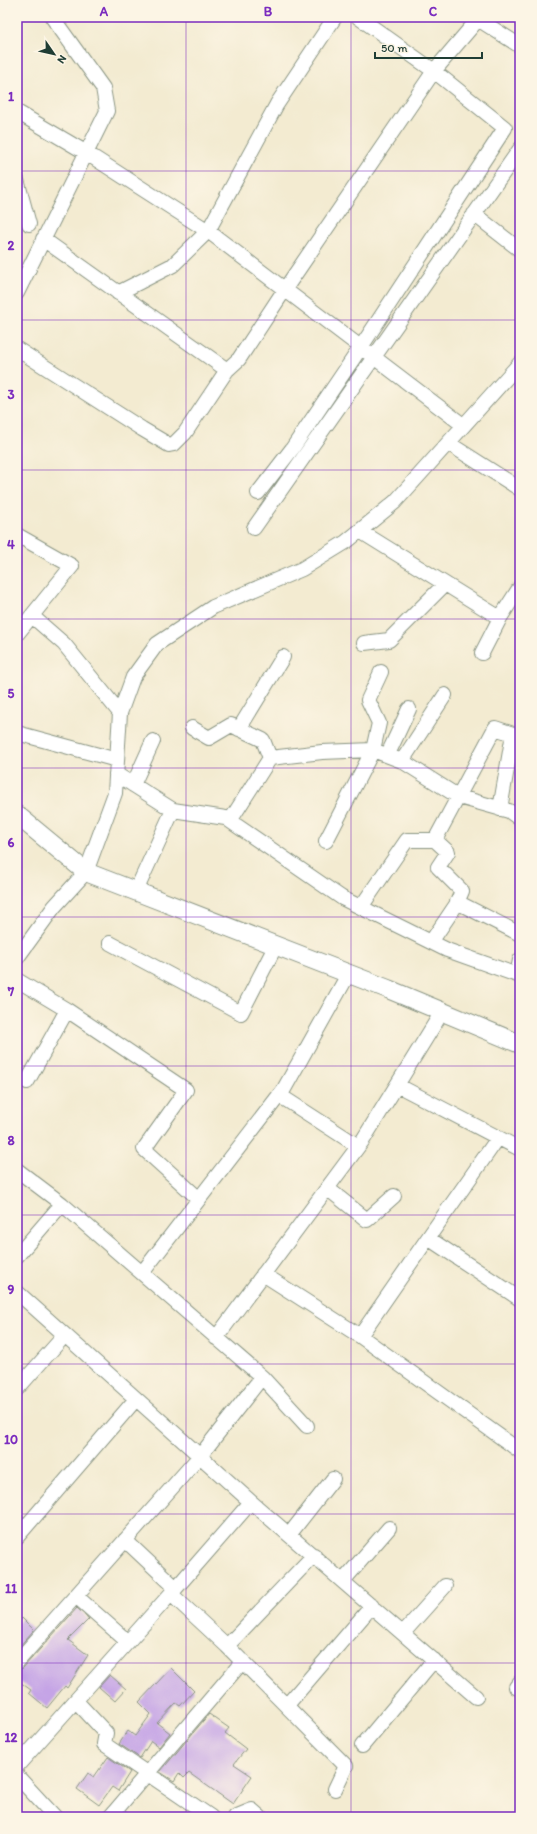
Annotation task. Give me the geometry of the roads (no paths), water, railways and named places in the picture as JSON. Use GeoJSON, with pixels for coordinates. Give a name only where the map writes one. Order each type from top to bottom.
{"type":"FeatureCollection","features":[{"type":"Feature","properties":{"kind":"street"},"geometry":{"type":"LineString","coordinates":[[17,292],[85,152],[107,111],[103,88],[52,17]]}},
{"type":"Feature","properties":{"kind":"street"},"geometry":{"type":"LineString","coordinates":[[118,293],[173,265],[208,231],[277,104],[334,17]]}},
{"type":"Feature","properties":{"kind":"street"},"geometry":{"type":"LineString","coordinates":[[258,493],[292,449],[505,128],[434,71],[358,17]]}},
{"type":"Feature","properties":{"kind":"street"},"geometry":{"type":"LineString","coordinates":[[17,349],[142,429],[169,445],[174,444],[185,433],[227,370],[239,359],[434,71],[479,18],[520,46]]}},
{"type":"Feature","properties":{"kind":"street"},"geometry":{"type":"LineString","coordinates":[[17,112],[85,152],[208,231],[463,425]]}},
{"type":"Feature","properties":{"kind":"street"},"geometry":{"type":"LineString","coordinates":[[254,528],[520,149]]}},
{"type":"Feature","properties":{"kind":"street"},"geometry":{"type":"LineString","coordinates":[[17,180],[29,224]]}},
{"type":"Feature","properties":{"kind":"street"},"geometry":{"type":"LineString","coordinates":[[474,214],[520,250]]}},
{"type":"Feature","properties":{"kind":"street"},"geometry":{"type":"LineString","coordinates":[[43,239],[227,370]]}},
{"type":"Feature","properties":{"kind":"street"},"geometry":{"type":"LineString","coordinates":[[17,958],[54,907],[86,872],[115,793],[120,713],[133,677],[157,644],[214,607],[302,569],[346,542],[395,502],[463,425],[520,364]]}},
{"type":"Feature","properties":{"kind":"street"},"geometry":{"type":"LineString","coordinates":[[448,443],[520,489]]}},
{"type":"Feature","properties":{"kind":"street"},"geometry":{"type":"LineString","coordinates":[[360,531],[500,618]]}},
{"type":"Feature","properties":{"kind":"street"},"geometry":{"type":"LineString","coordinates":[[17,535],[72,566],[17,634]]}},
{"type":"Feature","properties":{"kind":"street"},"geometry":{"type":"LineString","coordinates":[[364,643],[389,640],[446,584]]}},
{"type":"Feature","properties":{"kind":"street"},"geometry":{"type":"LineString","coordinates":[[482,653],[500,618],[520,587]]}},
{"type":"Feature","properties":{"kind":"street"},"geometry":{"type":"LineString","coordinates":[[32,616],[64,644],[120,713]]}},
{"type":"Feature","properties":{"kind":"street"},"geometry":{"type":"LineString","coordinates":[[239,729],[284,657]]}},
{"type":"Feature","properties":{"kind":"street"},"geometry":{"type":"LineString","coordinates":[[326,841],[373,750],[379,723],[368,700],[381,672]]}},
{"type":"Feature","properties":{"kind":"street"},"geometry":{"type":"LineString","coordinates":[[402,761],[445,695]]}},
{"type":"Feature","properties":{"kind":"street"},"geometry":{"type":"LineString","coordinates":[[388,754],[409,709]]}},
{"type":"Feature","properties":{"kind":"street"},"geometry":{"type":"LineString","coordinates":[[192,728],[209,738],[232,725],[263,740],[270,758]]}},
{"type":"Feature","properties":{"kind":"street"},"geometry":{"type":"LineString","coordinates":[[435,840],[495,728],[513,734],[500,809]]}},
{"type":"Feature","properties":{"kind":"street"},"geometry":{"type":"LineString","coordinates":[[17,733],[116,760]]}},
{"type":"Feature","properties":{"kind":"street"},"geometry":{"type":"LineString","coordinates":[[133,785],[153,741]]}},
{"type":"Feature","properties":{"kind":"street"},"geometry":{"type":"LineString","coordinates":[[270,758],[322,752],[373,750],[388,754],[402,761],[459,797],[509,811],[520,819]]}},
{"type":"Feature","properties":{"kind":"street"},"geometry":{"type":"LineString","coordinates":[[270,758],[230,821],[342,898],[447,950],[519,975],[520,960]]}},
{"type":"Feature","properties":{"kind":"street"},"geometry":{"type":"LineString","coordinates":[[116,774],[173,810],[232,819]]}},
{"type":"Feature","properties":{"kind":"street"},"geometry":{"type":"LineString","coordinates":[[136,891],[173,810]]}},
{"type":"Feature","properties":{"kind":"street"},"geometry":{"type":"LineString","coordinates":[[17,815],[86,872],[349,973],[520,1044]]}},
{"type":"Feature","properties":{"kind":"street"},"geometry":{"type":"LineString","coordinates":[[361,907],[407,840],[435,840],[448,852],[438,867],[462,891],[457,902],[431,942]]}},
{"type":"Feature","properties":{"kind":"street"},"geometry":{"type":"LineString","coordinates":[[457,902],[520,934]]}},
{"type":"Feature","properties":{"kind":"street"},"geometry":{"type":"LineString","coordinates":[[110,943],[241,1013],[276,945]]}},
{"type":"Feature","properties":{"kind":"street"},"geometry":{"type":"LineString","coordinates":[[142,1273],[279,1095],[349,973]]}},
{"type":"Feature","properties":{"kind":"street"},"geometry":{"type":"LineString","coordinates":[[17,980],[67,1010],[186,1090],[144,1149],[199,1199]]}},
{"type":"Feature","properties":{"kind":"street"},"geometry":{"type":"LineString","coordinates":[[27,1082],[67,1010]]}},
{"type":"Feature","properties":{"kind":"street"},"geometry":{"type":"LineString","coordinates":[[216,1338],[358,1146],[442,1012]]}},
{"type":"Feature","properties":{"kind":"street"},"geometry":{"type":"LineString","coordinates":[[397,1085],[520,1149]]}},
{"type":"Feature","properties":{"kind":"street"},"geometry":{"type":"LineString","coordinates":[[279,1095],[358,1146]]}},
{"type":"Feature","properties":{"kind":"street"},"geometry":{"type":"LineString","coordinates":[[360,1336],[498,1138]]}},
{"type":"Feature","properties":{"kind":"street"},"geometry":{"type":"LineString","coordinates":[[17,1170],[62,1204],[262,1377],[307,1426]]}},
{"type":"Feature","properties":{"kind":"street"},"geometry":{"type":"LineString","coordinates":[[327,1188],[367,1220],[394,1196]]}},
{"type":"Feature","properties":{"kind":"street"},"geometry":{"type":"LineString","coordinates":[[17,1256],[62,1204]]}},
{"type":"Feature","properties":{"kind":"street"},"geometry":{"type":"LineString","coordinates":[[428,1238],[520,1299]]}},
{"type":"Feature","properties":{"kind":"street"},"geometry":{"type":"LineString","coordinates":[[263,1274],[360,1336],[520,1451]]}},
{"type":"Feature","properties":{"kind":"street"},"geometry":{"type":"LineString","coordinates":[[17,1292],[251,1502],[476,1696]]}},
{"type":"Feature","properties":{"kind":"street"},"geometry":{"type":"LineString","coordinates":[[17,1389],[65,1335]]}},
{"type":"Feature","properties":{"kind":"street"},"geometry":{"type":"LineString","coordinates":[[17,1662],[200,1456],[262,1377]]}},
{"type":"Feature","properties":{"kind":"street"},"geometry":{"type":"LineString","coordinates":[[17,1537],[136,1399]]}},
{"type":"Feature","properties":{"kind":"street"},"geometry":{"type":"LineString","coordinates":[[289,1535],[334,1480]]}},
{"type":"Feature","properties":{"kind":"street"},"geometry":{"type":"LineString","coordinates":[[17,1766],[174,1591],[251,1502]]}},
{"type":"Feature","properties":{"kind":"street"},"geometry":{"type":"LineString","coordinates":[[343,1581],[389,1528]]}},
{"type":"Feature","properties":{"kind":"street"},"geometry":{"type":"LineString","coordinates":[[125,1540],[346,1766],[336,1790]]}},
{"type":"Feature","properties":{"kind":"street"},"geometry":{"type":"LineString","coordinates":[[227,1646],[314,1555]]}},
{"type":"Feature","properties":{"kind":"street"},"geometry":{"type":"LineString","coordinates":[[403,1633],[445,1586]]}},
{"type":"Feature","properties":{"kind":"street"},"geometry":{"type":"LineString","coordinates":[[76,1596],[128,1642]]}},
{"type":"Feature","properties":{"kind":"street"},"geometry":{"type":"LineString","coordinates":[[286,1705],[372,1606]]}},
{"type":"Feature","properties":{"kind":"street"},"geometry":{"type":"LineString","coordinates":[[362,1746],[434,1660]]}},
{"type":"Feature","properties":{"kind":"street"},"geometry":{"type":"LineString","coordinates":[[110,1817],[243,1661]]}},
{"type":"Feature","properties":{"kind":"street"},"geometry":{"type":"LineString","coordinates":[[520,1682],[516,1687],[520,1689]]}},
{"type":"Feature","properties":{"kind":"street"},"geometry":{"type":"LineString","coordinates":[[76,1701],[106,1733],[104,1744],[210,1817]]}},
{"type":"Feature","properties":{"kind":"street"},"geometry":{"type":"LineString","coordinates":[[17,1776],[55,1817]]}},
{"type":"Feature","properties":{"kind":"street"},"geometry":{"type":"LineString","coordinates":[[236,1817],[252,1810],[260,1817]]}}]}
